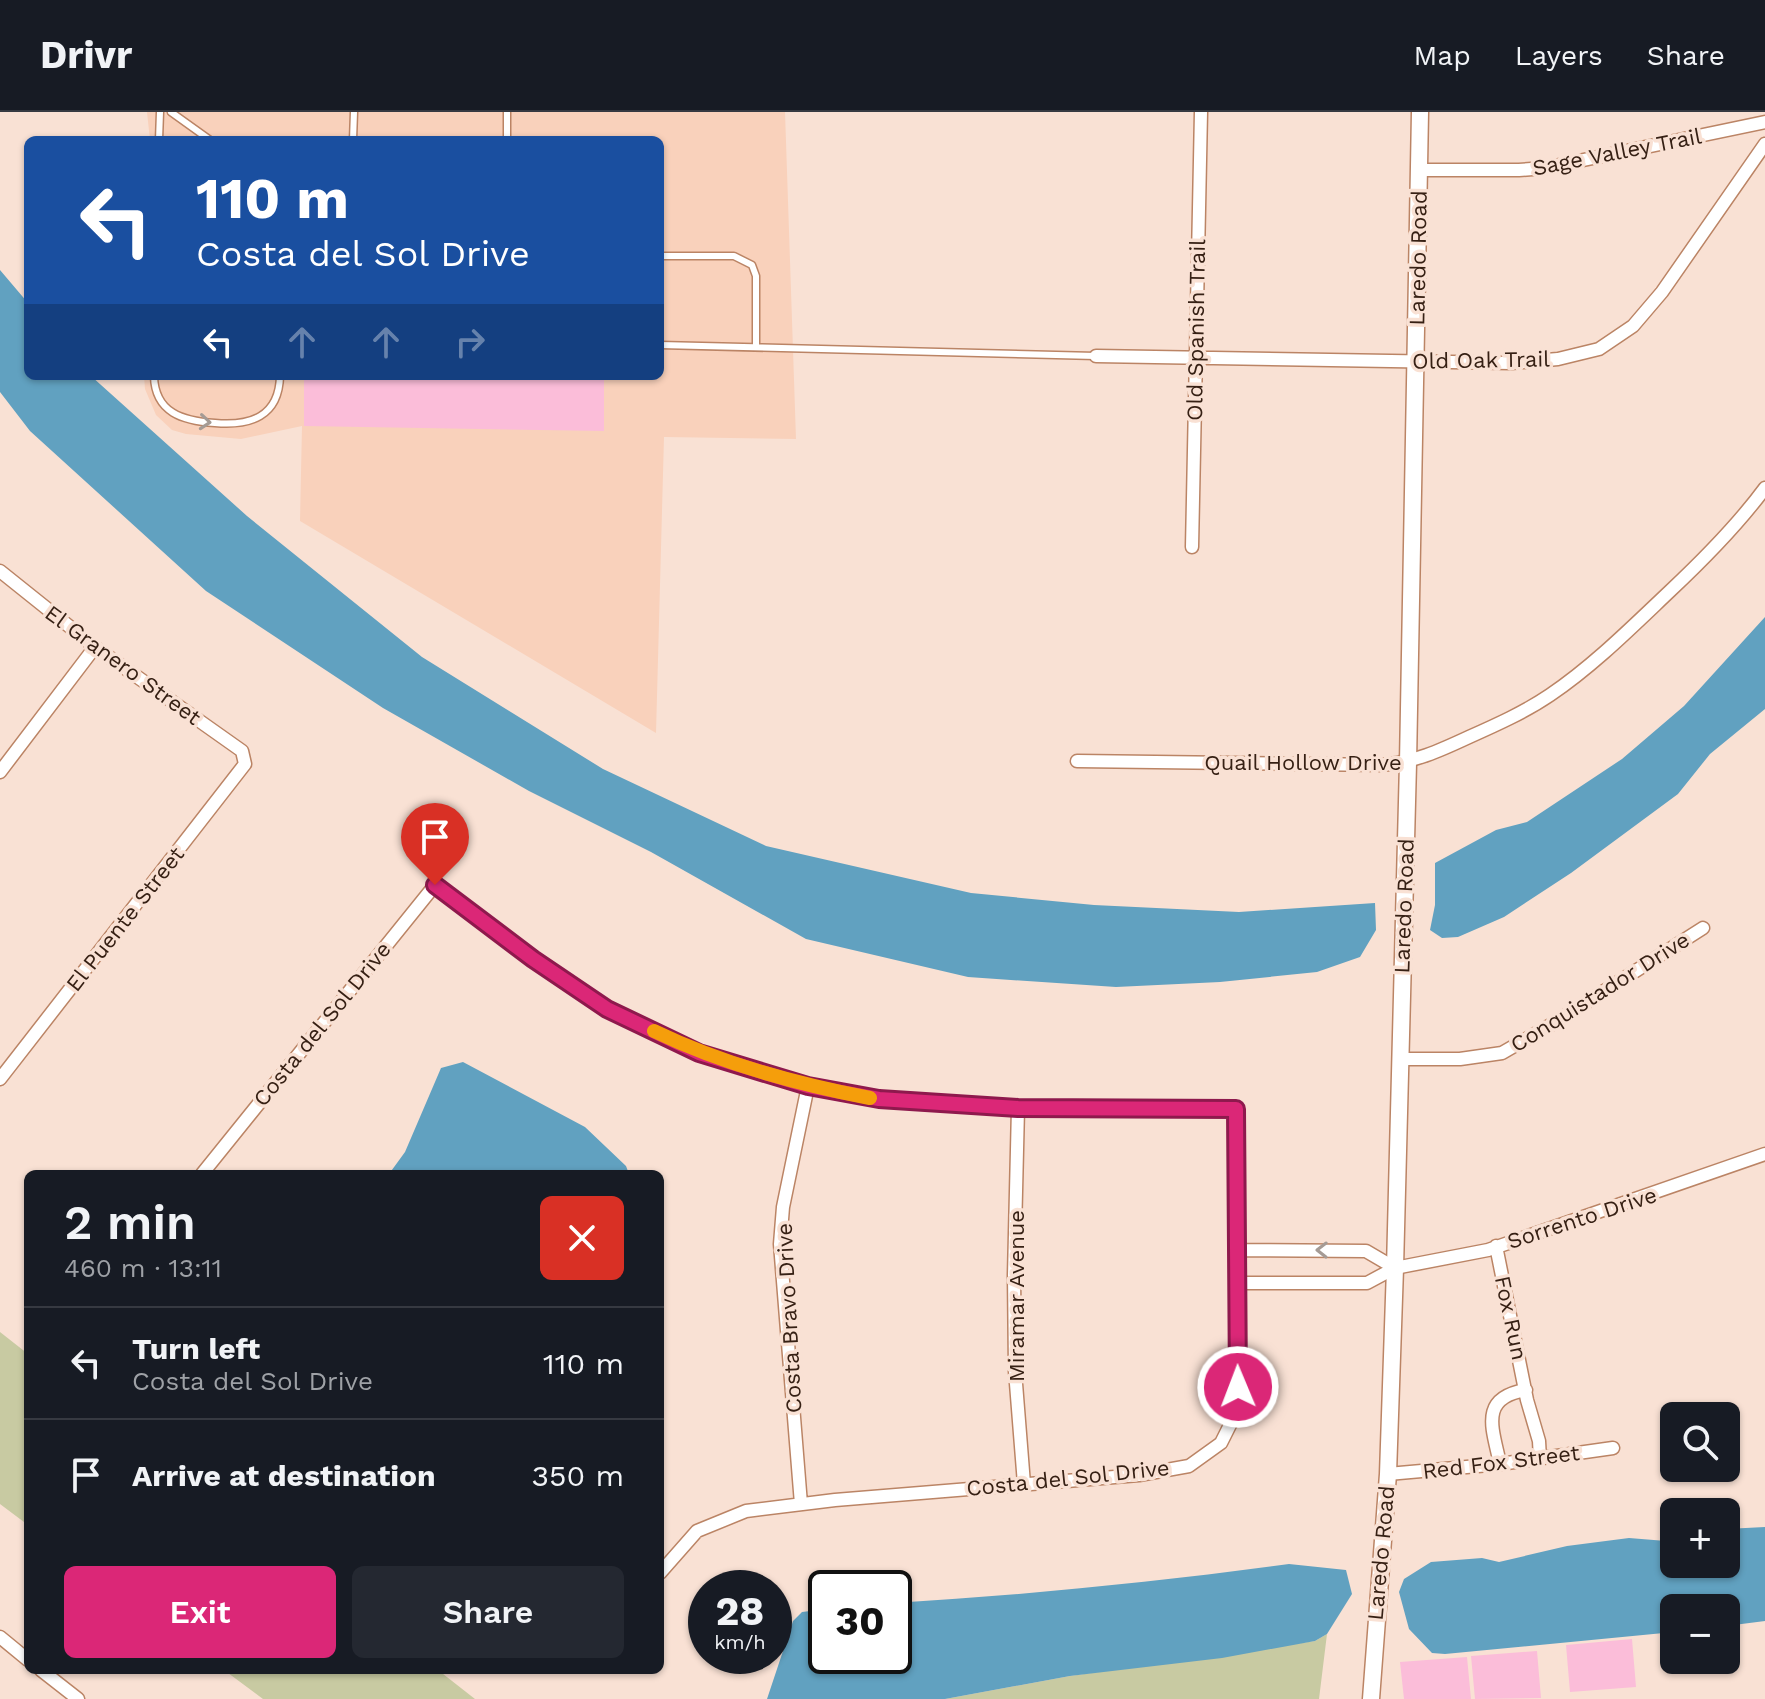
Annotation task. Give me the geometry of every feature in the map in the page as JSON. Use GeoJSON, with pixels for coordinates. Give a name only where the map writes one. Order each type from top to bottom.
{"type":"FeatureCollection","features":[{"type":"Feature","properties":{"kind":"street","name":"Old Spanish Trail"},"geometry":{"type":"LineString","coordinates":[[1192,547],[1201,112]]}},
{"type":"Feature","properties":{"kind":"street","name":"Laredo Road"},"geometry":{"type":"LineString","coordinates":[[1371,1699],[1388,1474],[1395,1268],[1420,112]]}},
{"type":"Feature","properties":{"kind":"street","name":"Sage Valley Trail"},"geometry":{"type":"LineString","coordinates":[[1419,170],[1545,168],[1765,122]]}},
{"type":"Feature","properties":{"kind":"street","name":"Old Oak Trail"},"geometry":{"type":"LineString","coordinates":[[1096,356],[1511,363],[1558,359],[1599,349],[1633,326],[1662,292],[1765,144]]}},
{"type":"Feature","properties":{"kind":"street","name":"Quail Hollow Drive"},"geometry":{"type":"LineString","coordinates":[[1077,761],[1382,765],[1426,758],[1551,695],[1625,634],[1697,565],[1745,515],[1765,488]]}},
{"type":"Feature","properties":{"kind":"street","name":"El Granero Street"},"geometry":{"type":"LineString","coordinates":[[0,571],[95,647],[242,751],[245,758]]}},
{"type":"Feature","properties":{"kind":"street"},"geometry":{"type":"LineString","coordinates":[[0,772],[95,647]]}},
{"type":"Feature","properties":{"kind":"street","name":"El Puente Street"},"geometry":{"type":"LineString","coordinates":[[0,1079],[235,779],[245,764],[245,758]]}},
{"type":"Feature","properties":{"kind":"street","name":"Costa del Sol Drive"},"geometry":{"type":"LineString","coordinates":[[205,1170],[435,885],[533,959],[607,1009],[699,1053],[808,1086],[879,1099],[1018,1108],[1236,1109],[1240,1405],[1221,1443],[1189,1466],[1139,1475],[746,1511],[697,1531],[664,1568]]}},
{"type":"Feature","properties":{"kind":"street","name":"Conquistador Drive"},"geometry":{"type":"LineString","coordinates":[[1399,1059],[1460,1059],[1502,1053],[1703,928]]}},
{"type":"Feature","properties":{"kind":"street","name":"Costa Bravo Drive"},"geometry":{"type":"LineString","coordinates":[[801,1504],[780,1244],[783,1207],[808,1086]]}},
{"type":"Feature","properties":{"kind":"street","name":"Miramar Avenue"},"geometry":{"type":"LineString","coordinates":[[1018,1108],[1015,1371],[1024,1484]]}},
{"type":"Feature","properties":{"kind":"street","name":"Sorrento Drive"},"geometry":{"type":"LineString","coordinates":[[1238,1283],[1367,1283],[1395,1268],[1496,1246],[1765,1154]]}},
{"type":"Feature","properties":{"kind":"street","name":"Fox Run"},"geometry":{"type":"LineString","coordinates":[[1496,1246],[1539,1441],[1540,1459]]}},
{"type":"Feature","properties":{"kind":"street"},"geometry":{"type":"LineString","coordinates":[[1238,1250],[1366,1251],[1395,1268]]}},
{"type":"Feature","properties":{"kind":"street","name":"Fox Run"},"geometry":{"type":"LineString","coordinates":[[1500,1464],[1491,1412],[1501,1398],[1526,1390]]}},
{"type":"Feature","properties":{"kind":"street","name":"Red Fox Street"},"geometry":{"type":"LineString","coordinates":[[1388,1474],[1500,1464],[1613,1448]]}},
{"type":"Feature","properties":{"kind":"street"},"geometry":{"type":"LineString","coordinates":[[0,1637],[24,1657]]}},
{"type":"Feature","properties":{"kind":"street"},"geometry":{"type":"LineString","coordinates":[[46,1674],[78,1699]]}},
{"type":"Feature","properties":{"kind":"lane"},"geometry":{"type":"LineString","coordinates":[[159,136],[160,112]]}},
{"type":"Feature","properties":{"kind":"lane"},"geometry":{"type":"LineString","coordinates":[[171,112],[204,136]]}},
{"type":"Feature","properties":{"kind":"lane"},"geometry":{"type":"LineString","coordinates":[[353,136],[354,112]]}},
{"type":"Feature","properties":{"kind":"lane"},"geometry":{"type":"LineString","coordinates":[[507,112],[507,136]]}},
{"type":"Feature","properties":{"kind":"lane"},"geometry":{"type":"LineString","coordinates":[[664,256],[734,256],[752,265],[756,276],[756,346]]}},
{"type":"Feature","properties":{"kind":"lane"},"geometry":{"type":"LineString","coordinates":[[664,345],[1096,356]]}},
{"type":"Feature","properties":{"kind":"lane"},"geometry":{"type":"LineString","coordinates":[[155,380],[159,400],[176,417],[235,425],[266,412],[278,394],[280,380]]}},
{"type":"Feature","properties":{"kind":"shaded area"},"geometry":{"type":"Polygon","coordinates":[[[147,112],[785,112],[796,439],[664,437],[656,733],[300,521],[302,426],[241,439],[172,430],[156,415],[144,380],[664,380],[664,136],[150,136],[147,112]]]}},
{"type":"Feature","properties":{"kind":"green space"},"geometry":{"type":"Polygon","coordinates":[[[0,1332],[24,1351],[24,1522],[0,1504],[0,1332]]]}},
{"type":"Feature","properties":{"kind":"green space"},"geometry":{"type":"Polygon","coordinates":[[[1327,1634],[1319,1699],[945,1699],[1070,1676],[1315,1641],[1327,1634]]]}},
{"type":"Feature","properties":{"kind":"green space"},"geometry":{"type":"Polygon","coordinates":[[[229,1674],[443,1674],[475,1699],[263,1699],[229,1674]]]}},
{"type":"Feature","properties":{"kind":"water"},"geometry":{"type":"Polygon","coordinates":[[[0,270],[24,298],[24,380],[95,380],[247,516],[422,657],[603,769],[766,846],[971,893],[1094,905],[1239,912],[1375,903],[1376,930],[1360,957],[1317,972],[1220,982],[1116,987],[968,977],[806,939],[651,852],[529,791],[383,708],[206,591],[30,431],[0,392],[0,270]]]}},
{"type":"Feature","properties":{"kind":"water"},"geometry":{"type":"Polygon","coordinates":[[[1765,617],[1765,709],[1710,754],[1678,794],[1571,873],[1504,917],[1458,937],[1442,938],[1430,930],[1435,905],[1435,863],[1496,830],[1527,822],[1622,759],[1684,706],[1765,617]]]}},
{"type":"Feature","properties":{"kind":"water"},"geometry":{"type":"Polygon","coordinates":[[[463,1062],[585,1127],[628,1170],[392,1170],[405,1152],[441,1068],[463,1062]]]}},
{"type":"Feature","properties":{"kind":"water"},"geometry":{"type":"Polygon","coordinates":[[[1765,1527],[1765,1621],[1740,1624],[1740,1594],[1660,1594],[1660,1633],[1432,1653],[1409,1629],[1399,1592],[1404,1579],[1431,1562],[1482,1558],[1499,1562],[1567,1546],[1629,1538],[1660,1541],[1660,1578],[1740,1578],[1740,1528],[1765,1527]]]}},
{"type":"Feature","properties":{"kind":"water"},"geometry":{"type":"Polygon","coordinates":[[[1289,1564],[1346,1570],[1352,1594],[1327,1634],[1315,1641],[1222,1658],[1070,1676],[945,1699],[767,1699],[775,1674],[792,1674],[792,1624],[802,1612],[808,1611],[808,1674],[912,1674],[912,1602],[1190,1577],[1289,1564]]]}},
{"type":"Feature","properties":{"kind":"building"},"geometry":{"type":"Polygon","coordinates":[[[304,380],[604,380],[604,431],[304,426],[304,380]]]}},
{"type":"Feature","properties":{"kind":"building"},"geometry":{"type":"Polygon","coordinates":[[[1632,1639],[1636,1687],[1570,1692],[1566,1645],[1632,1639]]]}},
{"type":"Feature","properties":{"kind":"building"},"geometry":{"type":"Polygon","coordinates":[[[1537,1651],[1541,1698],[1475,1699],[1471,1656],[1537,1651]]]}},
{"type":"Feature","properties":{"kind":"building"},"geometry":{"type":"Polygon","coordinates":[[[1467,1657],[1471,1699],[1404,1699],[1400,1662],[1467,1657]]]}},
{"type":"Feature","properties":{"kind":"slow traffic"},"geometry":{"type":"LineString","coordinates":[[654,1031],[699,1053],[808,1086],[870,1098]]}},
{"type":"Feature","properties":{"kind":"route"},"geometry":{"type":"LineString","coordinates":[[435,885],[533,959],[607,1009],[699,1053],[808,1086],[879,1099],[1018,1108],[1236,1109],[1238,1387]]}}]}
